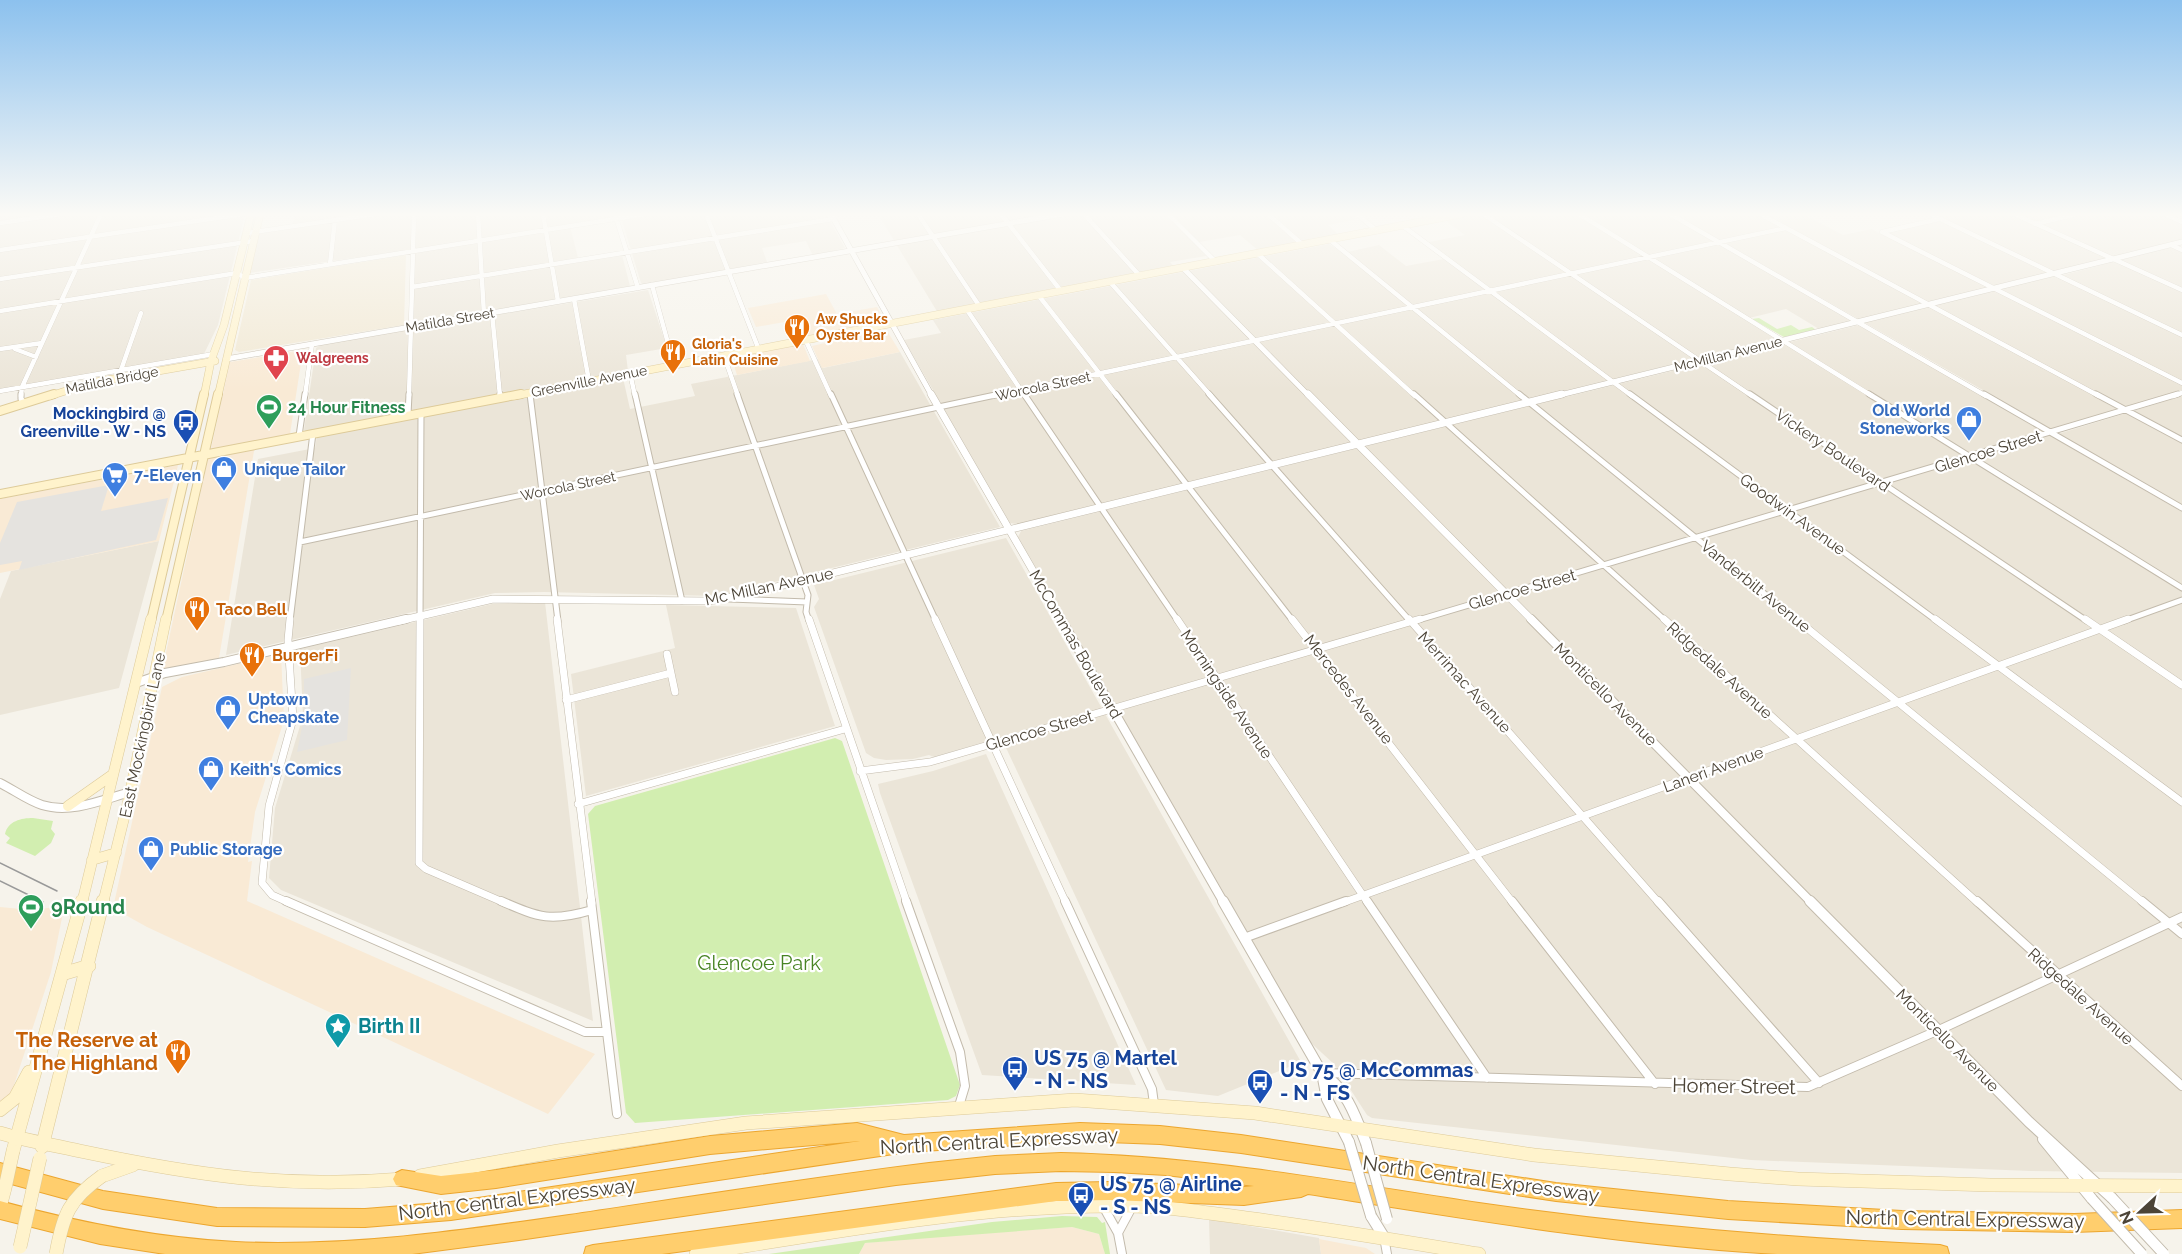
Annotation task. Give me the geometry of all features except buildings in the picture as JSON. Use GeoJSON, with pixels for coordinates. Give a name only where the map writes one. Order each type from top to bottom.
{"type":"FeatureCollection","features":[{"type":"Feature","properties":{"kind":"highway"},"geometry":{"type":"LineString","coordinates":[[402,1179],[441,1185],[710,1145],[857,1132],[908,1143]]}},
{"type":"Feature","properties":{"kind":"highway","name":"North Central Expressway"},"geometry":{"type":"LineString","coordinates":[[0,1172],[103,1200],[205,1216],[280,1219],[365,1218],[451,1211],[908,1143],[1080,1132],[1160,1135],[1241,1144],[1545,1190],[1728,1210],[1913,1220],[2074,1223],[2182,1219]]}},
{"type":"Feature","properties":{"kind":"highway","name":"North Central Expressway"},"geometry":{"type":"LineString","coordinates":[[0,1209],[77,1231],[155,1244],[235,1251],[318,1252],[449,1242],[910,1173],[1002,1164],[1065,1162],[1209,1170],[1484,1213],[1614,1229],[1791,1246],[1940,1254]]}},
{"type":"Feature","properties":{"kind":"highway"},"geometry":{"type":"LineString","coordinates":[[593,1254],[1056,1192],[1109,1191],[1244,1196],[1314,1186]]}},
{"type":"Feature","properties":{"kind":"main road","name":"East Mockingbird Lane"},"geometry":{"type":"LineString","coordinates":[[0,1209],[39,1051],[92,860],[191,456],[212,358],[224,326],[237,273]]}},
{"type":"Feature","properties":{"kind":"main road","name":"East Mockingbird Lane"},"geometry":{"type":"LineString","coordinates":[[19,1250],[43,1143],[116,853],[245,273]]}},
{"type":"Feature","properties":{"kind":"main road","name":"Greenville Avenue"},"geometry":{"type":"LineString","coordinates":[[0,494],[1159,273]]}},
{"type":"Feature","properties":{"kind":"main road","name":"Matilda Bridge"},"geometry":{"type":"LineString","coordinates":[[0,411],[90,383],[212,358],[226,359]]}},
{"type":"Feature","properties":{"kind":"main road"},"geometry":{"type":"LineString","coordinates":[[168,548],[184,544]]}},
{"type":"Feature","properties":{"kind":"main road"},"geometry":{"type":"LineString","coordinates":[[154,605],[171,601]]}},
{"type":"Feature","properties":{"kind":"main road"},"geometry":{"type":"LineString","coordinates":[[119,747],[139,742]]}},
{"type":"Feature","properties":{"kind":"main road"},"geometry":{"type":"LineString","coordinates":[[68,806],[112,775]]}},
{"type":"Feature","properties":{"kind":"main road"},"geometry":{"type":"LineString","coordinates":[[92,860],[116,853]]}},
{"type":"Feature","properties":{"kind":"main road"},"geometry":{"type":"LineString","coordinates":[[62,974],[88,966]]}},
{"type":"Feature","properties":{"kind":"main road"},"geometry":{"type":"LineString","coordinates":[[0,1110],[19,1092],[39,1051]]}},
{"type":"Feature","properties":{"kind":"main road","name":"North Central Expressway"},"geometry":{"type":"LineString","coordinates":[[0,1133],[15,1144],[43,1143],[134,1165],[189,1174],[285,1184],[402,1179],[558,1151],[746,1123],[959,1106],[1075,1100],[1255,1113],[1534,1155],[1730,1174],[1810,1179],[2080,1186],[2182,1186]]}},
{"type":"Feature","properties":{"kind":"main road"},"geometry":{"type":"LineString","coordinates":[[56,1254],[63,1217],[69,1204],[80,1191],[102,1176],[134,1165]]}},
{"type":"Feature","properties":{"kind":"main road"},"geometry":{"type":"LineString","coordinates":[[696,1254],[913,1221],[1017,1210],[1103,1206],[1132,1206],[1259,1220],[1479,1254]]}},
{"type":"Feature","properties":{"kind":"street"},"geometry":{"type":"LineString","coordinates":[[0,279],[42,273]]}},
{"type":"Feature","properties":{"kind":"street"},"geometry":{"type":"LineString","coordinates":[[24,402],[21,399],[22,387],[74,273]]}},
{"type":"Feature","properties":{"kind":"street"},"geometry":{"type":"LineString","coordinates":[[0,311],[237,273],[244,278],[278,273]]}},
{"type":"Feature","properties":{"kind":"street"},"geometry":{"type":"LineString","coordinates":[[408,415],[412,273]]}},
{"type":"Feature","properties":{"kind":"street"},"geometry":{"type":"LineString","coordinates":[[481,273],[484,314]]}},
{"type":"Feature","properties":{"kind":"street"},"geometry":{"type":"LineString","coordinates":[[412,287],[503,273]]}},
{"type":"Feature","properties":{"kind":"street"},"geometry":{"type":"LineString","coordinates":[[552,273],[558,301]]}},
{"type":"Feature","properties":{"kind":"street"},"geometry":{"type":"LineString","coordinates":[[634,273],[638,288]]}},
{"type":"Feature","properties":{"kind":"street","name":"Matilda Street"},"geometry":{"type":"LineString","coordinates":[[226,359],[726,273]]}},
{"type":"Feature","properties":{"kind":"street"},"geometry":{"type":"LineString","coordinates":[[729,273],[759,350]]}},
{"type":"Feature","properties":{"kind":"street","name":"McCommas Boulevard"},"geometry":{"type":"LineString","coordinates":[[863,273],[1322,1073],[1335,1081],[1361,1129],[1387,1219],[1384,1238],[1387,1254]]}},
{"type":"Feature","properties":{"kind":"street"},"geometry":{"type":"LineString","coordinates":[[957,273],[980,307]]}},
{"type":"Feature","properties":{"kind":"street"},"geometry":{"type":"LineString","coordinates":[[1047,273],[1061,291]]}},
{"type":"Feature","properties":{"kind":"street"},"geometry":{"type":"LineString","coordinates":[[1137,273],[1140,276]]}},
{"type":"Feature","properties":{"kind":"street","name":"Monticello Avenue"},"geometry":{"type":"LineString","coordinates":[[1187,273],[2029,1122],[2101,1186],[2164,1254]]}},
{"type":"Feature","properties":{"kind":"street","name":"Ridgedale Avenue"},"geometry":{"type":"LineString","coordinates":[[1279,273],[2182,1086]]}},
{"type":"Feature","properties":{"kind":"street","name":"Vanderbilt Avenue"},"geometry":{"type":"LineString","coordinates":[[1370,273],[2182,934]]}},
{"type":"Feature","properties":{"kind":"street","name":"Goodwin Avenue"},"geometry":{"type":"LineString","coordinates":[[1466,273],[2182,802]]}},
{"type":"Feature","properties":{"kind":"street","name":"Worcola Street"},"geometry":{"type":"LineString","coordinates":[[300,542],[1579,273]]}},
{"type":"Feature","properties":{"kind":"street"},"geometry":{"type":"LineString","coordinates":[[1673,273],[2182,588]]}},
{"type":"Feature","properties":{"kind":"street"},"geometry":{"type":"LineString","coordinates":[[1771,273],[2182,508]]}},
{"type":"Feature","properties":{"kind":"street"},"geometry":{"type":"LineString","coordinates":[[1870,273],[2182,440]]}},
{"type":"Feature","properties":{"kind":"street"},"geometry":{"type":"LineString","coordinates":[[1963,273],[2182,383]]}},
{"type":"Feature","properties":{"kind":"street"},"geometry":{"type":"LineString","coordinates":[[2052,273],[2182,335]]}},
{"type":"Feature","properties":{"kind":"street","name":"McMillan Avenue"},"geometry":{"type":"LineString","coordinates":[[1273,466],[2061,273]]}},
{"type":"Feature","properties":{"kind":"street"},"geometry":{"type":"LineString","coordinates":[[2143,273],[2182,290]]}},
{"type":"Feature","properties":{"kind":"street","name":"Vickery Boulevard"},"geometry":{"type":"LineString","coordinates":[[1572,274],[2182,685]]}},
{"type":"Feature","properties":{"kind":"street","name":"Merrimac Avenue"},"geometry":{"type":"LineString","coordinates":[[1110,282],[1819,1083]]}},
{"type":"Feature","properties":{"kind":"street"},"geometry":{"type":"LineString","coordinates":[[652,285],[674,365]]}},
{"type":"Feature","properties":{"kind":"street","name":"Mercedes Avenue"},"geometry":{"type":"LineString","coordinates":[[1040,296],[1655,1084]]}},
{"type":"Feature","properties":{"kind":"street"},"geometry":{"type":"LineString","coordinates":[[574,299],[589,381]]}},
{"type":"Feature","properties":{"kind":"street","name":"Morningside Avenue"},"geometry":{"type":"LineString","coordinates":[[967,310],[1488,1078]]}},
{"type":"Feature","properties":{"kind":"street"},"geometry":{"type":"LineString","coordinates":[[121,370],[141,313]]}},
{"type":"Feature","properties":{"kind":"street"},"geometry":{"type":"LineString","coordinates":[[492,313],[500,398]]}},
{"type":"Feature","properties":{"kind":"street"},"geometry":{"type":"LineString","coordinates":[[806,340],[1152,1089],[1154,1104]]}},
{"type":"Feature","properties":{"kind":"street"},"geometry":{"type":"LineString","coordinates":[[0,350],[42,343]]}},
{"type":"Feature","properties":{"kind":"street"},"geometry":{"type":"LineString","coordinates":[[299,436],[312,344]]}},
{"type":"Feature","properties":{"kind":"street"},"geometry":{"type":"LineString","coordinates":[[8,348],[22,350],[36,357]]}},
{"type":"Feature","properties":{"kind":"street"},"geometry":{"type":"LineString","coordinates":[[724,356],[803,580],[808,596],[806,612],[845,729],[960,1052],[965,1086],[959,1106]]}},
{"type":"Feature","properties":{"kind":"street"},"geometry":{"type":"LineString","coordinates":[[0,391],[121,370],[212,358]]}},
{"type":"Feature","properties":{"kind":"street"},"geometry":{"type":"LineString","coordinates":[[630,373],[682,601]]}},
{"type":"Feature","properties":{"kind":"street"},"geometry":{"type":"LineString","coordinates":[[530,392],[617,1114]]}},
{"type":"Feature","properties":{"kind":"street","name":"Glencoe Street"},"geometry":{"type":"LineString","coordinates":[[860,771],[916,766],[993,744],[2182,393]]}},
{"type":"Feature","properties":{"kind":"street"},"geometry":{"type":"LineString","coordinates":[[421,413],[418,853],[421,867],[536,916],[567,917],[592,910]]}},
{"type":"Feature","properties":{"kind":"street"},"geometry":{"type":"LineString","coordinates":[[313,433],[290,646],[293,718],[269,806],[262,876],[266,890],[272,895],[585,1032],[607,1032]]}},
{"type":"Feature","properties":{"kind":"street","name":"Mc Millan Avenue"},"geometry":{"type":"LineString","coordinates":[[136,683],[493,599],[682,601],[722,599],[1273,466]]}},
{"type":"Feature","properties":{"kind":"street"},"geometry":{"type":"LineString","coordinates":[[722,599],[807,602]]}},
{"type":"Feature","properties":{"kind":"street","name":"Laneri Avenue"},"geometry":{"type":"LineString","coordinates":[[1244,938],[2182,600]]}},
{"type":"Feature","properties":{"kind":"street"},"geometry":{"type":"LineString","coordinates":[[667,654],[675,692]]}},
{"type":"Feature","properties":{"kind":"street"},"geometry":{"type":"LineString","coordinates":[[566,700],[670,673]]}},
{"type":"Feature","properties":{"kind":"street"},"geometry":{"type":"LineString","coordinates":[[578,804],[845,729]]}},
{"type":"Feature","properties":{"kind":"street"},"geometry":{"type":"LineString","coordinates":[[0,783],[42,804],[68,806],[130,792]]}},
{"type":"Feature","properties":{"kind":"street","name":"Homer Street"},"geometry":{"type":"LineString","coordinates":[[1322,1073],[1799,1089],[1819,1083],[1939,1030],[2182,917]]}},
{"type":"Feature","properties":{"kind":"street","name":"McCommas Boulevard"},"geometry":{"type":"LineString","coordinates":[[1322,1073],[1321,1084],[1344,1126],[1371,1216],[1384,1238]]}},
{"type":"Feature","properties":{"kind":"street","name":"Monticello Avenue"},"geometry":{"type":"LineString","coordinates":[[2029,1122],[2080,1186],[2142,1254]]}},
{"type":"Feature","properties":{"kind":"street"},"geometry":{"type":"LineString","coordinates":[[1103,1206],[1118,1233],[1122,1254]]}},
{"type":"Feature","properties":{"kind":"street"},"geometry":{"type":"LineString","coordinates":[[1118,1233],[1132,1206]]}},
{"type":"Feature","properties":{"kind":"shaded area"},"geometry":{"type":"Polygon","coordinates":[[[0,273],[231,273],[218,325],[202,358],[0,392],[0,273]]]}},
{"type":"Feature","properties":{"kind":"shaded area"},"geometry":{"type":"Polygon","coordinates":[[[297,273],[405,273],[404,325],[239,352],[235,350],[251,280],[297,273]]]}},
{"type":"Feature","properties":{"kind":"shaded area"},"geometry":{"type":"Polygon","coordinates":[[[414,273],[627,273],[630,286],[416,323],[413,322],[414,273]]]}},
{"type":"Feature","properties":{"kind":"shaded area"},"geometry":{"type":"Polygon","coordinates":[[[638,273],[711,273],[644,285],[638,273]]]}},
{"type":"Feature","properties":{"kind":"shaded area"},"geometry":{"type":"Polygon","coordinates":[[[913,273],[1151,273],[938,313],[913,273]]]}},
{"type":"Feature","properties":{"kind":"shaded area"},"geometry":{"type":"Polygon","coordinates":[[[1180,273],[1768,273],[1852,321],[1819,329],[1786,309],[1745,319],[1776,339],[1017,524],[1010,523],[904,340],[941,333],[933,320],[1180,273]]]}},
{"type":"Feature","properties":{"kind":"shaded area"},"geometry":{"type":"Polygon","coordinates":[[[1777,273],[2047,273],[2056,277],[2073,273],[2182,273],[2182,390],[2051,429],[1777,273]]]}},
{"type":"Feature","properties":{"kind":"shaded area"},"geometry":{"type":"Polygon","coordinates":[[[648,290],[667,348],[626,355],[628,371],[309,432],[304,430],[316,348],[322,344],[648,290]]]}},
{"type":"Feature","properties":{"kind":"shaded area"},"geometry":{"type":"Polygon","coordinates":[[[826,294],[837,314],[877,307],[885,321],[798,339],[790,321],[756,327],[748,308],[826,294]]]}},
{"type":"Feature","properties":{"kind":"shaded area"},"geometry":{"type":"Polygon","coordinates":[[[1859,325],[2182,512],[2182,1173],[2031,1171],[1751,1160],[1372,1118],[1367,1115],[1334,1064],[1310,1042],[1018,537],[1021,531],[1859,325]]]}},
{"type":"Feature","properties":{"kind":"shaded area"},"geometry":{"type":"Polygon","coordinates":[[[886,329],[900,352],[822,368],[812,346],[886,329]]]}},
{"type":"Feature","properties":{"kind":"shaded area"},"geometry":{"type":"Polygon","coordinates":[[[803,344],[810,361],[737,375],[731,357],[803,344]]]}},
{"type":"Feature","properties":{"kind":"shaded area"},"geometry":{"type":"Polygon","coordinates":[[[303,350],[290,434],[211,449],[230,362],[303,350]]]}},
{"type":"Feature","properties":{"kind":"shaded area"},"geometry":{"type":"Polygon","coordinates":[[[900,352],[1000,527],[717,596],[495,593],[226,655],[258,459],[315,448],[317,436],[623,378],[630,409],[695,396],[691,384],[818,359],[823,368],[900,352]]]}},
{"type":"Feature","properties":{"kind":"shaded area"},"geometry":{"type":"Polygon","coordinates":[[[2182,396],[2182,505],[2058,434],[2182,396]]]}},
{"type":"Feature","properties":{"kind":"shaded area"},"geometry":{"type":"Polygon","coordinates":[[[255,445],[219,658],[162,671],[209,454],[255,445]]]}},
{"type":"Feature","properties":{"kind":"shaded area"},"geometry":{"type":"Polygon","coordinates":[[[178,465],[159,541],[0,573],[0,499],[178,465]]]}},
{"type":"Feature","properties":{"kind":"shaded area"},"geometry":{"type":"Polygon","coordinates":[[[109,485],[101,511],[168,498],[156,540],[19,570],[22,561],[0,565],[0,543],[17,502],[109,485]]]}},
{"type":"Feature","properties":{"kind":"shaded area"},"geometry":{"type":"Polygon","coordinates":[[[1006,538],[1301,1062],[1218,1096],[1166,1090],[1001,737],[934,757],[929,755],[913,759],[886,760],[874,758],[866,753],[814,607],[819,599],[814,585],[1006,538]]]}},
{"type":"Feature","properties":{"kind":"shaded area"},"geometry":{"type":"Polygon","coordinates":[[[159,541],[119,688],[0,715],[0,599],[11,571],[159,541]]]}},
{"type":"Feature","properties":{"kind":"shaded area"},"geometry":{"type":"Polygon","coordinates":[[[545,602],[593,1021],[281,890],[269,878],[275,808],[303,716],[300,649],[492,604],[545,602]]]}},
{"type":"Feature","properties":{"kind":"shaded area"},"geometry":{"type":"Polygon","coordinates":[[[666,605],[796,608],[835,726],[586,796],[571,674],[675,648],[666,605]]]}},
{"type":"Feature","properties":{"kind":"shaded area","name":"Public Storage"},"geometry":{"type":"Polygon","coordinates":[[[281,654],[284,720],[255,812],[248,862],[252,861],[247,901],[595,1054],[548,1114],[147,927],[113,908],[162,687],[182,677],[281,654]]]}},
{"type":"Feature","properties":{"kind":"shaded area"},"geometry":{"type":"Polygon","coordinates":[[[351,668],[347,740],[297,752],[304,717],[304,679],[351,668]]]}},
{"type":"Feature","properties":{"kind":"shaded area"},"geometry":{"type":"Polygon","coordinates":[[[986,754],[1136,1085],[982,1075],[878,784],[933,771],[986,754]]]}},
{"type":"Feature","properties":{"kind":"shaded area"},"geometry":{"type":"Polygon","coordinates":[[[65,903],[51,972],[12,1091],[0,1104],[0,907],[31,910],[65,903]]]}},
{"type":"Feature","properties":{"kind":"shaded area"},"geometry":{"type":"Polygon","coordinates":[[[1209,1219],[1319,1238],[1321,1254],[1210,1254],[1209,1219]]]}},
{"type":"Feature","properties":{"kind":"shaded area"},"geometry":{"type":"Polygon","coordinates":[[[1072,1227],[1099,1234],[1105,1254],[859,1254],[865,1243],[1072,1227]]]}},
{"type":"Feature","properties":{"kind":"shaded area"},"geometry":{"type":"Polygon","coordinates":[[[1319,1239],[1366,1248],[1375,1254],[1321,1254],[1319,1239]]]}},
{"type":"Feature","properties":{"kind":"green space"},"geometry":{"type":"Polygon","coordinates":[[[1759,318],[1777,329],[1791,325],[1799,330],[1812,327],[1816,330],[1784,337],[1752,319],[1759,318]]]}},
{"type":"Feature","properties":{"kind":"green space","name":"Glencoe Park"},"geometry":{"type":"Polygon","coordinates":[[[835,738],[842,741],[960,1085],[956,1096],[948,1100],[635,1123],[626,1113],[588,814],[595,806],[835,738]]]}},
{"type":"Feature","properties":{"kind":"green space"},"geometry":{"type":"Polygon","coordinates":[[[33,818],[53,821],[51,829],[55,834],[51,843],[35,856],[6,843],[10,838],[5,834],[9,826],[16,821],[33,818]]]}},
{"type":"Feature","properties":{"kind":"green space"},"geometry":{"type":"Polygon","coordinates":[[[1062,1216],[1097,1217],[1102,1223],[1105,1222],[1110,1254],[1105,1254],[1099,1234],[1072,1227],[865,1243],[859,1254],[769,1254],[992,1222],[1062,1216]]]}},
{"type":"Feature","properties":{"kind":"tram line"},"geometry":{"type":"LineString","coordinates":[[0,863],[57,891]]}},
{"type":"Feature","properties":{"kind":"tram line"},"geometry":{"type":"LineString","coordinates":[[0,881],[43,902]]}},
{"type":"Feature","properties":{"kind":"place","name":"Aw Shucks Oyster Bar"},"geometry":{"type":"Point","coordinates":[797,350]}},
{"type":"Feature","properties":{"kind":"place","name":"Gloria's Latin Cuisine"},"geometry":{"type":"Point","coordinates":[673,375]}},
{"type":"Feature","properties":{"kind":"place","name":"Walgreens"},"geometry":{"type":"Point","coordinates":[276,381]}},
{"type":"Feature","properties":{"kind":"place","name":"24 Hour Fitness"},"geometry":{"type":"Point","coordinates":[269,430]}},
{"type":"Feature","properties":{"kind":"place","name":"Old World Stoneworks"},"geometry":{"type":"Point","coordinates":[1969,442]}},
{"type":"Feature","properties":{"kind":"place","name":"Mockingbird @ Greenville - W - NS"},"geometry":{"type":"Point","coordinates":[186,445]}},
{"type":"Feature","properties":{"kind":"place","name":"Unique Tailor"},"geometry":{"type":"Point","coordinates":[224,492]}},
{"type":"Feature","properties":{"kind":"place","name":"7-Eleven"},"geometry":{"type":"Point","coordinates":[115,498]}},
{"type":"Feature","properties":{"kind":"place","name":"Taco Bell"},"geometry":{"type":"Point","coordinates":[197,632]}},
{"type":"Feature","properties":{"kind":"place","name":"BurgerFi"},"geometry":{"type":"Point","coordinates":[252,678]}},
{"type":"Feature","properties":{"kind":"place","name":"Uptown Cheapskate"},"geometry":{"type":"Point","coordinates":[228,731]}},
{"type":"Feature","properties":{"kind":"place","name":"Keith's Comics"},"geometry":{"type":"Point","coordinates":[211,792]}},
{"type":"Feature","properties":{"kind":"place","name":"Public Storage"},"geometry":{"type":"Point","coordinates":[151,872]}},
{"type":"Feature","properties":{"kind":"place","name":"9Round"},"geometry":{"type":"Point","coordinates":[31,930]}},
{"type":"Feature","properties":{"kind":"place","name":"Birth II"},"geometry":{"type":"Point","coordinates":[338,1049]}},
{"type":"Feature","properties":{"kind":"place","name":"The Reserve at The Highland"},"geometry":{"type":"Point","coordinates":[178,1075]}},
{"type":"Feature","properties":{"kind":"place","name":"US 75 @ Martel - N - NS"},"geometry":{"type":"Point","coordinates":[1015,1092]}},
{"type":"Feature","properties":{"kind":"place","name":"US 75 @ McCommas - N - FS"},"geometry":{"type":"Point","coordinates":[1260,1105]}},
{"type":"Feature","properties":{"kind":"place","name":"US 75 @ Airline - S - NS"},"geometry":{"type":"Point","coordinates":[1081,1218]}}]}
